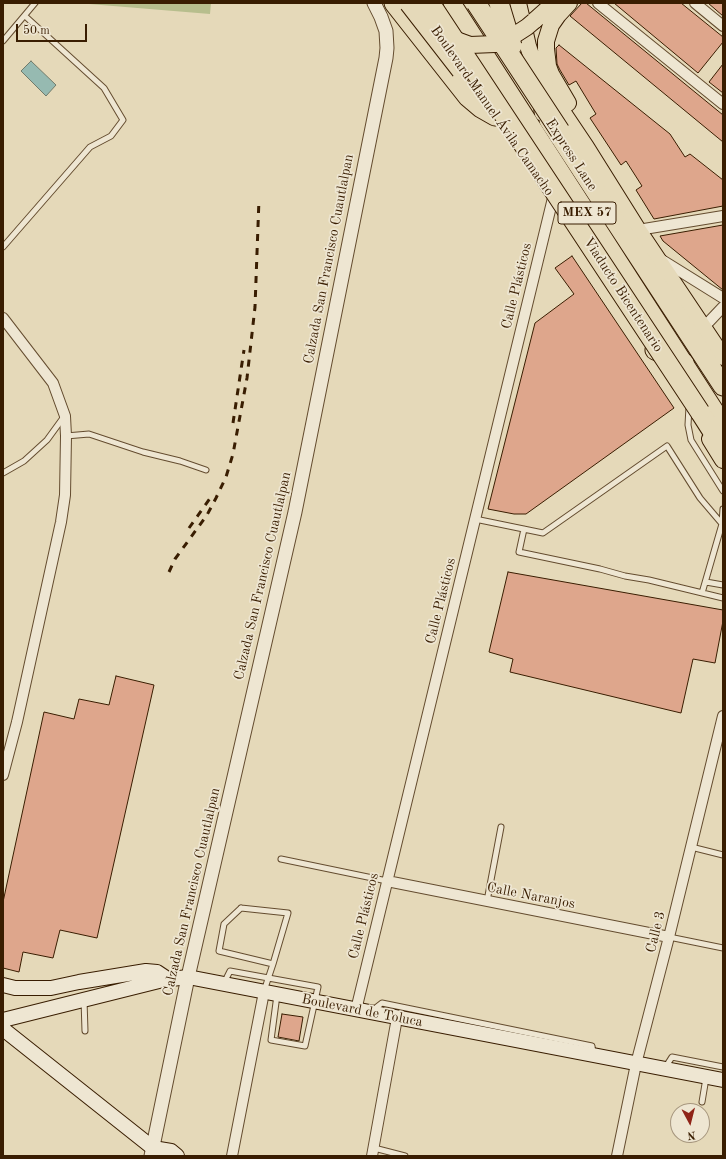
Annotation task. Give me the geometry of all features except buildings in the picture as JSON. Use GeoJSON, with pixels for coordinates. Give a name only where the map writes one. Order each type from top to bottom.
{"type":"FeatureCollection","features":[{"type":"Feature","properties":{"kind":"highway"},"geometry":{"type":"LineString","coordinates":[[394,3],[468,97],[481,108],[495,108]]}},
{"type":"Feature","properties":{"kind":"highway"},"geometry":{"type":"LineString","coordinates":[[409,3],[473,86],[485,96],[495,108]]}},
{"type":"Feature","properties":{"kind":"highway","name":"Viaducto Bicentenario"},"geometry":{"type":"LineString","coordinates":[[430,3],[495,108],[723,448]]}},
{"type":"Feature","properties":{"kind":"highway","name":"Boulevard Manuel Ávila Camacho"},"geometry":{"type":"LineString","coordinates":[[452,3],[723,423]]}},
{"type":"Feature","properties":{"kind":"highway","name":"MEX 57"},"geometry":{"type":"LineString","coordinates":[[468,3],[517,72],[544,122],[723,397]]}},
{"type":"Feature","properties":{"kind":"highway","name":"Express Lane"},"geometry":{"type":"LineString","coordinates":[[473,3],[723,386]]}},
{"type":"Feature","properties":{"kind":"highway"},"geometry":{"type":"LineString","coordinates":[[476,3],[517,72],[723,379]]}},
{"type":"Feature","properties":{"kind":"highway"},"geometry":{"type":"LineString","coordinates":[[493,3],[517,72]]}},
{"type":"Feature","properties":{"kind":"highway"},"geometry":{"type":"LineString","coordinates":[[499,3],[517,72]]}},
{"type":"Feature","properties":{"kind":"highway"},"geometry":{"type":"LineString","coordinates":[[543,83],[544,122]]}},
{"type":"Feature","properties":{"kind":"highway"},"geometry":{"type":"LineString","coordinates":[[652,348],[684,363]]}},
{"type":"Feature","properties":{"kind":"main road","name":"Boulevard Manuel Ávila Camacho"},"geometry":{"type":"LineString","coordinates":[[417,3],[495,108],[552,198],[652,348],[723,460]]}},
{"type":"Feature","properties":{"kind":"main road"},"geometry":{"type":"LineString","coordinates":[[518,3],[528,46],[535,67],[543,83],[586,147],[655,256],[723,357]]}},
{"type":"Feature","properties":{"kind":"main road"},"geometry":{"type":"LineString","coordinates":[[431,22],[450,38],[470,45],[495,44],[515,35],[539,13],[554,3]]}},
{"type":"Feature","properties":{"kind":"main road"},"geometry":{"type":"LineString","coordinates":[[569,3],[551,25],[546,40],[546,57],[551,74],[577,118],[586,147]]}},
{"type":"Feature","properties":{"kind":"main road"},"geometry":{"type":"LineString","coordinates":[[3,985],[15,988],[50,988],[146,971],[157,972],[169,980]]}},
{"type":"Feature","properties":{"kind":"main road","name":"Boulevard de Toluca"},"geometry":{"type":"LineString","coordinates":[[3,1020],[169,980],[188,977],[396,1018],[444,1021],[527,1038],[594,1056],[723,1080]]}},
{"type":"Feature","properties":{"kind":"main road"},"geometry":{"type":"LineString","coordinates":[[3,1030],[155,1153],[171,1151],[177,1156]]}},
{"type":"Feature","properties":{"kind":"street","name":"Calzada San Francisco Cuautlalpan"},"geometry":{"type":"LineString","coordinates":[[155,1153],[188,977],[295,512],[386,58],[386,31],[374,3]]}},
{"type":"Feature","properties":{"kind":"street"},"geometry":{"type":"LineString","coordinates":[[598,3],[723,104]]}},
{"type":"Feature","properties":{"kind":"street"},"geometry":{"type":"LineString","coordinates":[[695,3],[723,26]]}},
{"type":"Feature","properties":{"kind":"street","name":"Calle Plásticos"},"geometry":{"type":"LineString","coordinates":[[356,1010],[552,198]]}},
{"type":"Feature","properties":{"kind":"street"},"geometry":{"type":"LineString","coordinates":[[638,230],[723,216]]}},
{"type":"Feature","properties":{"kind":"street"},"geometry":{"type":"LineString","coordinates":[[655,256],[723,298]]}},
{"type":"Feature","properties":{"kind":"street"},"geometry":{"type":"LineString","coordinates":[[703,328],[723,307]]}},
{"type":"Feature","properties":{"kind":"street"},"geometry":{"type":"LineString","coordinates":[[3,318],[52,383],[65,416],[66,436],[65,495],[61,522],[18,722],[3,775]]}},
{"type":"Feature","properties":{"kind":"street","name":"Calle 3"},"geometry":{"type":"LineString","coordinates":[[617,1156],[636,1064],[669,937],[723,716]]}},
{"type":"Feature","properties":{"kind":"street","name":"Calle Naranjos"},"geometry":{"type":"LineString","coordinates":[[387,881],[669,937]]}},
{"type":"Feature","properties":{"kind":"street"},"geometry":{"type":"LineString","coordinates":[[232,1156],[271,993]]}},
{"type":"Feature","properties":{"kind":"street"},"geometry":{"type":"LineString","coordinates":[[373,1152],[396,1018]]}},
{"type":"Feature","properties":{"kind":"lane"},"geometry":{"type":"LineString","coordinates":[[3,41],[36,3]]}},
{"type":"Feature","properties":{"kind":"lane"},"geometry":{"type":"LineString","coordinates":[[3,247],[90,147],[111,136],[123,120],[104,88],[25,16]]}},
{"type":"Feature","properties":{"kind":"lane"},"geometry":{"type":"LineString","coordinates":[[689,407],[688,425],[691,440],[723,491]]}},
{"type":"Feature","properties":{"kind":"lane"},"geometry":{"type":"LineString","coordinates":[[3,473],[24,461],[47,440],[65,416]]}},
{"type":"Feature","properties":{"kind":"lane"},"geometry":{"type":"LineString","coordinates":[[66,436],[89,434],[143,452],[180,461],[206,470]]}},
{"type":"Feature","properties":{"kind":"lane"},"geometry":{"type":"LineString","coordinates":[[475,519],[542,533],[667,446],[700,498],[722,525]]}},
{"type":"Feature","properties":{"kind":"lane"},"geometry":{"type":"LineString","coordinates":[[702,593],[722,525],[723,509]]}},
{"type":"Feature","properties":{"kind":"lane"},"geometry":{"type":"LineString","coordinates":[[524,529],[519,552],[723,598]]}},
{"type":"Feature","properties":{"kind":"lane"},"geometry":{"type":"LineString","coordinates":[[706,582],[723,585]]}},
{"type":"Feature","properties":{"kind":"lane"},"geometry":{"type":"LineString","coordinates":[[486,901],[501,827]]}},
{"type":"Feature","properties":{"kind":"lane"},"geometry":{"type":"LineString","coordinates":[[691,847],[723,855]]}},
{"type":"Feature","properties":{"kind":"lane"},"geometry":{"type":"LineString","coordinates":[[281,859],[387,881]]}},
{"type":"Feature","properties":{"kind":"lane"},"geometry":{"type":"LineString","coordinates":[[224,984],[230,971],[268,977],[318,987],[305,1046],[271,1040],[271,993],[268,977],[273,964],[288,913],[241,908],[224,924],[219,951],[273,964]]}},
{"type":"Feature","properties":{"kind":"lane"},"geometry":{"type":"LineString","coordinates":[[669,937],[723,948]]}},
{"type":"Feature","properties":{"kind":"lane"},"geometry":{"type":"LineString","coordinates":[[84,1000],[85,1031]]}},
{"type":"Feature","properties":{"kind":"lane"},"geometry":{"type":"LineString","coordinates":[[370,1012],[382,1003],[444,1021]]}},
{"type":"Feature","properties":{"kind":"lane"},"geometry":{"type":"LineString","coordinates":[[664,1069],[672,1057],[723,1067]]}},
{"type":"Feature","properties":{"kind":"lane"},"geometry":{"type":"LineString","coordinates":[[702,1102],[706,1077]]}},
{"type":"Feature","properties":{"kind":"lane"},"geometry":{"type":"LineString","coordinates":[[373,1152],[405,1156]]}},
{"type":"Feature","properties":{"kind":"green space"},"geometry":{"type":"Polygon","coordinates":[[[77,3],[211,3],[210,14],[77,3]]]}},
{"type":"Feature","properties":{"kind":"water"},"geometry":{"type":"Polygon","coordinates":[[[31,61],[56,85],[46,96],[21,71],[31,61]]]}},
{"type":"Feature","properties":{"kind":"railway"},"geometry":{"type":"LineString","coordinates":[[169,572],[175,559],[207,515],[226,477],[233,454],[247,378],[255,307],[259,199]]}},
{"type":"Feature","properties":{"kind":"railway"},"geometry":{"type":"LineString","coordinates":[[233,423],[244,350]]}},
{"type":"Feature","properties":{"kind":"railway"},"geometry":{"type":"LineString","coordinates":[[189,528],[211,497]]}}]}
